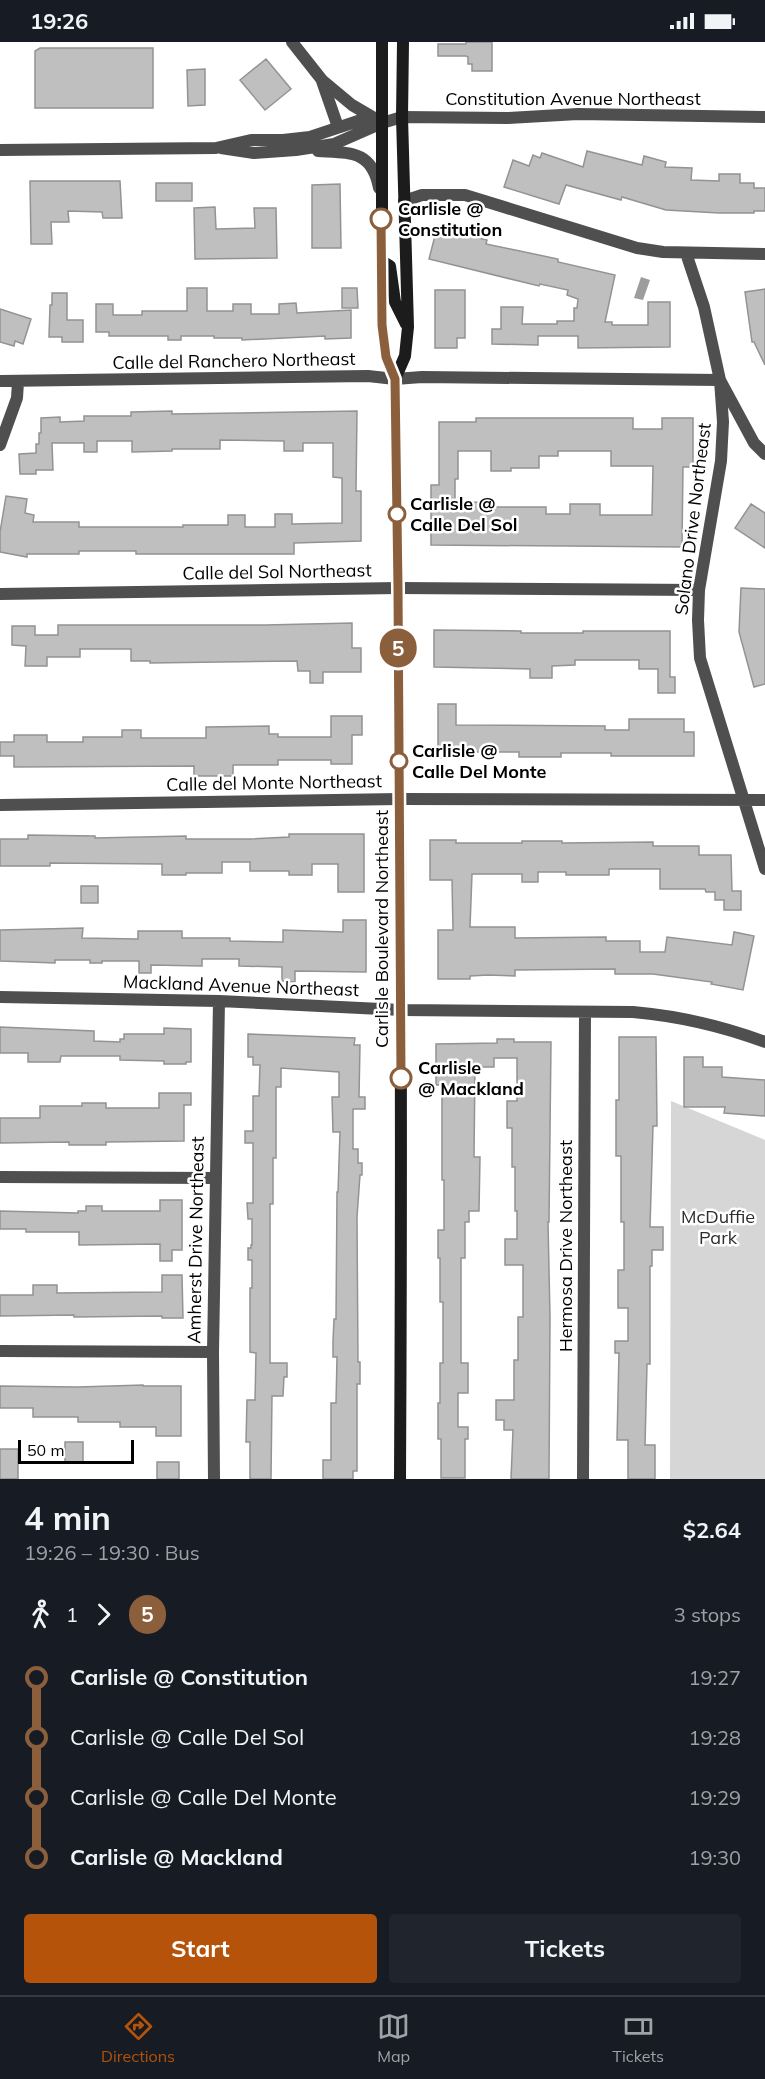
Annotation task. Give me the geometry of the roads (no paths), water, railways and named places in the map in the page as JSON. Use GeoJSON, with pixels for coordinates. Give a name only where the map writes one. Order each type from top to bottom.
{"type":"FeatureCollection","features":[{"type":"Feature","properties":{"kind":"main road","name":"Carlisle Boulevard Northeast"},"geometry":{"type":"LineString","coordinates":[[382,42],[382,325],[386,357],[395,379],[398,588],[401,1010],[400,1479]]}},
{"type":"Feature","properties":{"kind":"main road","name":"Carlisle Boulevard Northeast"},"geometry":{"type":"LineString","coordinates":[[395,379],[405,356],[408,327],[402,117],[403,42]]}},
{"type":"Feature","properties":{"kind":"main road"},"geometry":{"type":"LineString","coordinates":[[382,261],[390,266],[395,302],[408,327]]}},
{"type":"Feature","properties":{"kind":"street"},"geometry":{"type":"LineString","coordinates":[[292,42],[322,80],[352,105],[382,123]]}},
{"type":"Feature","properties":{"kind":"street"},"geometry":{"type":"LineString","coordinates":[[322,80],[338,127]]}},
{"type":"Feature","properties":{"kind":"street","name":"Constitution Avenue Northeast"},"geometry":{"type":"LineString","coordinates":[[0,150],[222,148],[254,153],[296,150],[334,144],[382,123],[402,117],[508,118],[578,114],[765,117]]}},
{"type":"Feature","properties":{"kind":"street","name":"Constitution Avenue Northeast"},"geometry":{"type":"LineString","coordinates":[[222,148],[251,140],[310,137],[364,119],[382,123]]}},
{"type":"Feature","properties":{"kind":"street"},"geometry":{"type":"LineString","coordinates":[[296,150],[354,153],[376,172],[381,199]]}},
{"type":"Feature","properties":{"kind":"street"},"geometry":{"type":"LineString","coordinates":[[404,201],[422,195],[465,195],[637,248],[663,252],[765,254]]}},
{"type":"Feature","properties":{"kind":"street"},"geometry":{"type":"LineString","coordinates":[[686,253],[704,307],[720,380],[754,443],[765,454]]}},
{"type":"Feature","properties":{"kind":"street","name":"Calle del Ranchero Northeast"},"geometry":{"type":"LineString","coordinates":[[0,381],[368,376],[395,379],[422,377],[720,380]]}},
{"type":"Feature","properties":{"kind":"street","name":"Solano Drive Northeast"},"geometry":{"type":"LineString","coordinates":[[720,380],[723,422],[721,460],[699,590],[700,658],[765,869]]}},
{"type":"Feature","properties":{"kind":"street"},"geometry":{"type":"LineString","coordinates":[[0,445],[17,398],[18,382]]}},
{"type":"Feature","properties":{"kind":"street","name":"Calle del Sol Northeast"},"geometry":{"type":"LineString","coordinates":[[0,594],[398,588],[699,590]]}},
{"type":"Feature","properties":{"kind":"street","name":"Calle del Monte Northeast"},"geometry":{"type":"LineString","coordinates":[[0,805],[399,799],[765,800]]}},
{"type":"Feature","properties":{"kind":"street","name":"Mackland Avenue Northeast"},"geometry":{"type":"LineString","coordinates":[[0,997],[219,1001],[401,1010],[633,1012],[668,1015],[764,1038]]}},
{"type":"Feature","properties":{"kind":"street","name":"Amherst Drive Northeast"},"geometry":{"type":"LineString","coordinates":[[214,1479],[213,1352],[219,1001]]}},
{"type":"Feature","properties":{"kind":"street","name":"Hermosa Drive Northeast"},"geometry":{"type":"LineString","coordinates":[[583,1479],[585,1013]]}},
{"type":"Feature","properties":{"kind":"street"},"geometry":{"type":"LineString","coordinates":[[0,1177],[215,1178]]}},
{"type":"Feature","properties":{"kind":"street"},"geometry":{"type":"LineString","coordinates":[[0,1351],[213,1352]]}},
{"type":"Feature","properties":{"kind":"place","name":"Carlisle @ Constitution"},"geometry":{"type":"Point","coordinates":[381,219]}},
{"type":"Feature","properties":{"kind":"place","name":"Carlisle @ Calle Del Sol"},"geometry":{"type":"Point","coordinates":[397,514]}},
{"type":"Feature","properties":{"kind":"place","name":"Carlisle @ Calle Del Monte"},"geometry":{"type":"Point","coordinates":[399,761]}},
{"type":"Feature","properties":{"kind":"place","name":"Carlisle @ Mackland"},"geometry":{"type":"Point","coordinates":[401,1078]}},
{"type":"Feature","properties":{"kind":"park label","name":"McDuffie Park"},"geometry":{"type":"Point","coordinates":[718,1227]}}]}
